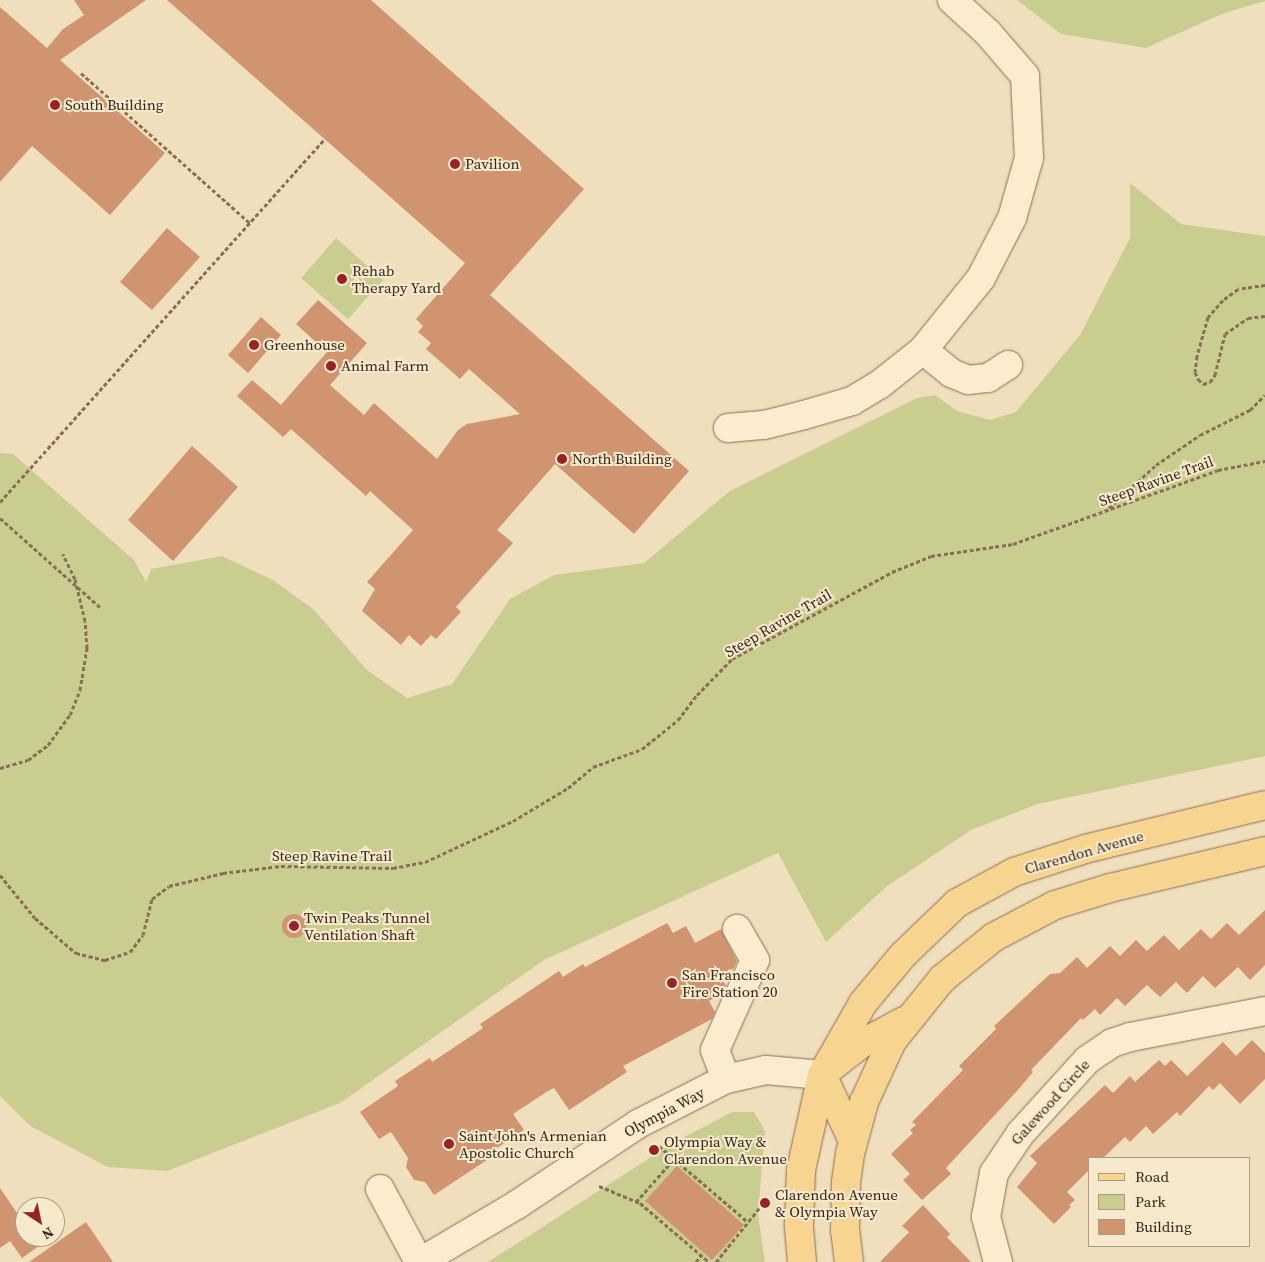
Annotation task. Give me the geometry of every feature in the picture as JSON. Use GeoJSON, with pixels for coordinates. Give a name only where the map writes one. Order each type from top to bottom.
{"type":"FeatureCollection","features":[{"type":"Feature","properties":{"kind":"main road","name":"Clarendon Avenue"},"geometry":{"type":"LineString","coordinates":[[802,1262],[799,1224],[802,1170],[822,1075],[863,1002],[903,955],[957,903],[1014,872],[1085,849],[1265,805]]}},
{"type":"Feature","properties":{"kind":"main road"},"geometry":{"type":"LineString","coordinates":[[849,1262],[845,1198],[853,1141],[874,1076],[908,1019],[958,964],[989,940],[1029,917],[1084,896],[1265,852]]}},
{"type":"Feature","properties":{"kind":"main road"},"geometry":{"type":"LineString","coordinates":[[853,1141],[822,1075],[861,1044],[908,1019]]}},
{"type":"Feature","properties":{"kind":"street"},"geometry":{"type":"LineString","coordinates":[[728,428],[764,425],[852,401],[879,385],[923,350],[981,278],[1012,218],[1029,158],[1025,76],[988,33],[952,0]]}},
{"type":"Feature","properties":{"kind":"street"},"geometry":{"type":"LineString","coordinates":[[923,350],[951,373],[968,380],[988,378],[1008,365]]}},
{"type":"Feature","properties":{"kind":"street"},"geometry":{"type":"LineString","coordinates":[[726,1079],[715,1050],[755,960],[737,929]]}},
{"type":"Feature","properties":{"kind":"street","name":"Galewood Circle"},"geometry":{"type":"LineString","coordinates":[[998,1262],[986,1217],[994,1173],[1020,1134],[1087,1060],[1112,1043],[1130,1037],[1265,1011]]}},
{"type":"Feature","properties":{"kind":"street","name":"Olympia Way"},"geometry":{"type":"LineString","coordinates":[[420,1262],[469,1235],[638,1124],[726,1079],[766,1070],[822,1075]]}},
{"type":"Feature","properties":{"kind":"street"},"geometry":{"type":"LineString","coordinates":[[380,1189],[420,1262]]}},
{"type":"Feature","properties":{"kind":"street"},"geometry":{"type":"LineString","coordinates":[[468,1262],[469,1235]]}},
{"type":"Feature","properties":{"kind":"path"},"geometry":{"type":"LineString","coordinates":[[82,73],[250,223]]}},
{"type":"Feature","properties":{"kind":"path"},"geometry":{"type":"LineString","coordinates":[[0,502],[325,139]]}},
{"type":"Feature","properties":{"kind":"path"},"geometry":{"type":"LineString","coordinates":[[1265,285],[1238,290],[1223,300],[1208,317],[1197,356],[1195,372],[1203,384],[1210,382],[1219,362],[1225,334],[1248,318],[1265,316]]}},
{"type":"Feature","properties":{"kind":"path"},"geometry":{"type":"LineString","coordinates":[[1107,510],[1156,465],[1200,435],[1250,410],[1265,396]]}},
{"type":"Feature","properties":{"kind":"path","name":"Steep Ravine Trail"},"geometry":{"type":"LineString","coordinates":[[0,875],[35,918],[76,953],[105,960],[130,952],[143,935],[152,899],[169,886],[223,873],[281,866],[393,868],[425,862],[513,821],[568,788],[594,767],[642,749],[678,720],[697,695],[732,660],[892,572],[931,556],[1013,544],[1218,470],[1265,461]]}},
{"type":"Feature","properties":{"kind":"path"},"geometry":{"type":"LineString","coordinates":[[0,518],[100,607]]}},
{"type":"Feature","properties":{"kind":"path"},"geometry":{"type":"LineString","coordinates":[[0,768],[17,765],[39,754],[56,737],[76,703],[84,676],[86,648],[78,587],[63,554]]}},
{"type":"Feature","properties":{"kind":"path"},"geometry":{"type":"LineString","coordinates":[[659,1146],[748,1222]]}},
{"type":"Feature","properties":{"kind":"path"},"geometry":{"type":"LineString","coordinates":[[636,1202],[674,1159]]}},
{"type":"Feature","properties":{"kind":"path"},"geometry":{"type":"LineString","coordinates":[[599,1186],[636,1202],[708,1262]]}},
{"type":"Feature","properties":{"kind":"path"},"geometry":{"type":"LineString","coordinates":[[716,1262],[768,1197]]}},
{"type":"Feature","properties":{"kind":"path"},"geometry":{"type":"LineString","coordinates":[[696,1262],[701,1255]]}},
{"type":"Feature","properties":{"kind":"green space"},"geometry":{"type":"Polygon","coordinates":[[[1017,0],[1265,1],[1224,13],[1146,48],[1061,34],[1017,0]]]}},
{"type":"Feature","properties":{"kind":"green space"},"geometry":{"type":"Polygon","coordinates":[[[1130,183],[1181,224],[1265,236],[1265,756],[1038,804],[971,830],[886,887],[826,942],[778,853],[544,960],[340,1103],[167,1171],[108,1167],[30,1126],[0,1096],[0,453],[13,454],[134,560],[146,582],[151,569],[222,556],[273,580],[313,609],[367,670],[407,698],[452,684],[510,599],[554,575],[644,563],[730,491],[917,398],[935,395],[957,411],[990,420],[1016,412],[1080,335],[1130,238],[1130,183]]]}},
{"type":"Feature","properties":{"kind":"green space","name":"Rehab Therapy Yard"},"geometry":{"type":"Polygon","coordinates":[[[336,238],[383,280],[348,319],[301,278],[336,238]]]}},
{"type":"Feature","properties":{"kind":"green space"},"geometry":{"type":"Polygon","coordinates":[[[732,1112],[754,1112],[765,1131],[758,1214],[765,1262],[488,1262],[673,1143],[732,1112]]]}},
{"type":"Feature","properties":{"kind":"building","name":"South Building"},"geometry":{"type":"Polygon","coordinates":[[[74,0],[146,0],[60,60],[165,153],[110,215],[32,146],[0,182],[0,7],[47,48],[63,29],[84,15],[74,0]]]}},
{"type":"Feature","properties":{"kind":"building"},"geometry":{"type":"Polygon","coordinates":[[[167,0],[371,0],[584,189],[490,295],[689,471],[634,534],[555,464],[497,530],[513,543],[456,607],[461,612],[436,639],[431,635],[421,646],[409,635],[401,645],[362,611],[375,589],[367,582],[413,530],[370,491],[366,496],[291,429],[283,437],[237,396],[252,380],[281,405],[327,352],[296,324],[318,300],[367,343],[330,385],[364,415],[374,403],[437,459],[458,430],[467,424],[520,414],[469,369],[460,379],[426,349],[431,343],[418,332],[423,326],[416,319],[465,263],[167,0]]]}},
{"type":"Feature","properties":{"kind":"building"},"geometry":{"type":"Polygon","coordinates":[[[167,228],[200,257],[152,310],[120,282],[167,228]]]}},
{"type":"Feature","properties":{"kind":"building","name":"Greenhouse"},"geometry":{"type":"Polygon","coordinates":[[[261,317],[281,335],[248,373],[228,355],[261,317]]]}},
{"type":"Feature","properties":{"kind":"building"},"geometry":{"type":"Polygon","coordinates":[[[192,446],[238,487],[173,561],[128,520],[192,446]]]}},
{"type":"Feature","properties":{"kind":"building"},"geometry":{"type":"Polygon","coordinates":[[[1265,910],[1265,965],[1250,980],[1238,967],[1215,988],[1203,976],[1187,993],[1176,982],[1160,997],[1147,985],[1125,1006],[1117,998],[1100,1015],[1095,1009],[1083,1020],[1081,1018],[1031,1070],[1033,1072],[1017,1091],[946,1168],[951,1174],[922,1200],[903,1180],[910,1174],[891,1154],[913,1133],[910,1130],[916,1125],[912,1122],[963,1070],[959,1066],[996,1029],[994,1026],[1050,974],[1060,973],[1077,957],[1087,968],[1110,946],[1120,956],[1136,940],[1147,951],[1164,935],[1179,950],[1201,929],[1211,939],[1227,923],[1239,935],[1265,910]]]}},
{"type":"Feature","properties":{"kind":"building","name":"Twin Peaks Tunnel Ventilation Shaft"},"geometry":{"type":"Polygon","coordinates":[[[294,914],[303,917],[306,926],[303,935],[294,938],[285,935],[282,926],[285,917],[294,914]]]}},
{"type":"Feature","properties":{"kind":"building"},"geometry":{"type":"Polygon","coordinates":[[[667,923],[673,933],[686,926],[695,943],[721,929],[737,961],[734,968],[721,976],[726,986],[723,993],[709,1001],[715,1012],[712,1019],[623,1066],[627,1072],[569,1110],[554,1088],[548,1091],[513,1114],[524,1130],[494,1150],[496,1154],[434,1195],[425,1182],[414,1180],[406,1167],[408,1158],[391,1132],[379,1139],[360,1112],[398,1086],[395,1081],[430,1058],[432,1062],[483,1028],[480,1024],[559,971],[563,977],[583,964],[585,967],[667,923]]]}},
{"type":"Feature","properties":{"kind":"building"},"geometry":{"type":"Polygon","coordinates":[[[1252,1040],[1265,1053],[1265,1079],[1240,1104],[1220,1083],[1213,1090],[1209,1086],[1180,1116],[1177,1112],[1153,1134],[1146,1126],[1130,1142],[1125,1137],[1104,1157],[1088,1157],[1088,1171],[1067,1192],[1075,1200],[1069,1205],[1071,1207],[1054,1224],[1017,1187],[1037,1163],[1030,1156],[1105,1085],[1113,1093],[1130,1076],[1135,1082],[1159,1060],[1165,1066],[1171,1060],[1187,1076],[1223,1042],[1236,1056],[1252,1040]]]}},
{"type":"Feature","properties":{"kind":"building"},"geometry":{"type":"Polygon","coordinates":[[[677,1166],[744,1225],[712,1260],[645,1201],[677,1166]]]}},
{"type":"Feature","properties":{"kind":"building"},"geometry":{"type":"Polygon","coordinates":[[[0,1188],[15,1210],[15,1247],[38,1247],[22,1258],[10,1241],[0,1248],[0,1188]]]}},
{"type":"Feature","properties":{"kind":"building"},"geometry":{"type":"Polygon","coordinates":[[[923,1205],[950,1234],[947,1237],[971,1262],[880,1262],[909,1232],[902,1226],[923,1205]]]}},
{"type":"Feature","properties":{"kind":"building"},"geometry":{"type":"Polygon","coordinates":[[[86,1222],[113,1262],[29,1262],[50,1247],[65,1247],[65,1237],[86,1222]]]}},
{"type":"Feature","properties":{"kind":"place","name":"South Building"},"geometry":{"type":"Point","coordinates":[55,105]}},
{"type":"Feature","properties":{"kind":"place","name":"Pavilion"},"geometry":{"type":"Point","coordinates":[455,164]}},
{"type":"Feature","properties":{"kind":"place","name":"Rehab Therapy Yard"},"geometry":{"type":"Point","coordinates":[342,279]}},
{"type":"Feature","properties":{"kind":"place","name":"Greenhouse"},"geometry":{"type":"Point","coordinates":[254,345]}},
{"type":"Feature","properties":{"kind":"place","name":"Animal Farm"},"geometry":{"type":"Point","coordinates":[331,366]}},
{"type":"Feature","properties":{"kind":"place","name":"North Building"},"geometry":{"type":"Point","coordinates":[562,459]}},
{"type":"Feature","properties":{"kind":"place","name":"Twin Peaks Tunnel Ventilation Shaft"},"geometry":{"type":"Point","coordinates":[294,926]}},
{"type":"Feature","properties":{"kind":"place","name":"San Francisco Fire Station 20"},"geometry":{"type":"Point","coordinates":[672,983]}},
{"type":"Feature","properties":{"kind":"place","name":"Saint John's Armenian Apostolic Church"},"geometry":{"type":"Point","coordinates":[449,1144]}},
{"type":"Feature","properties":{"kind":"place","name":"Olympia Way & Clarendon Avenue"},"geometry":{"type":"Point","coordinates":[654,1150]}},
{"type":"Feature","properties":{"kind":"place","name":"Clarendon Avenue & Olympia Way"},"geometry":{"type":"Point","coordinates":[765,1203]}}]}
